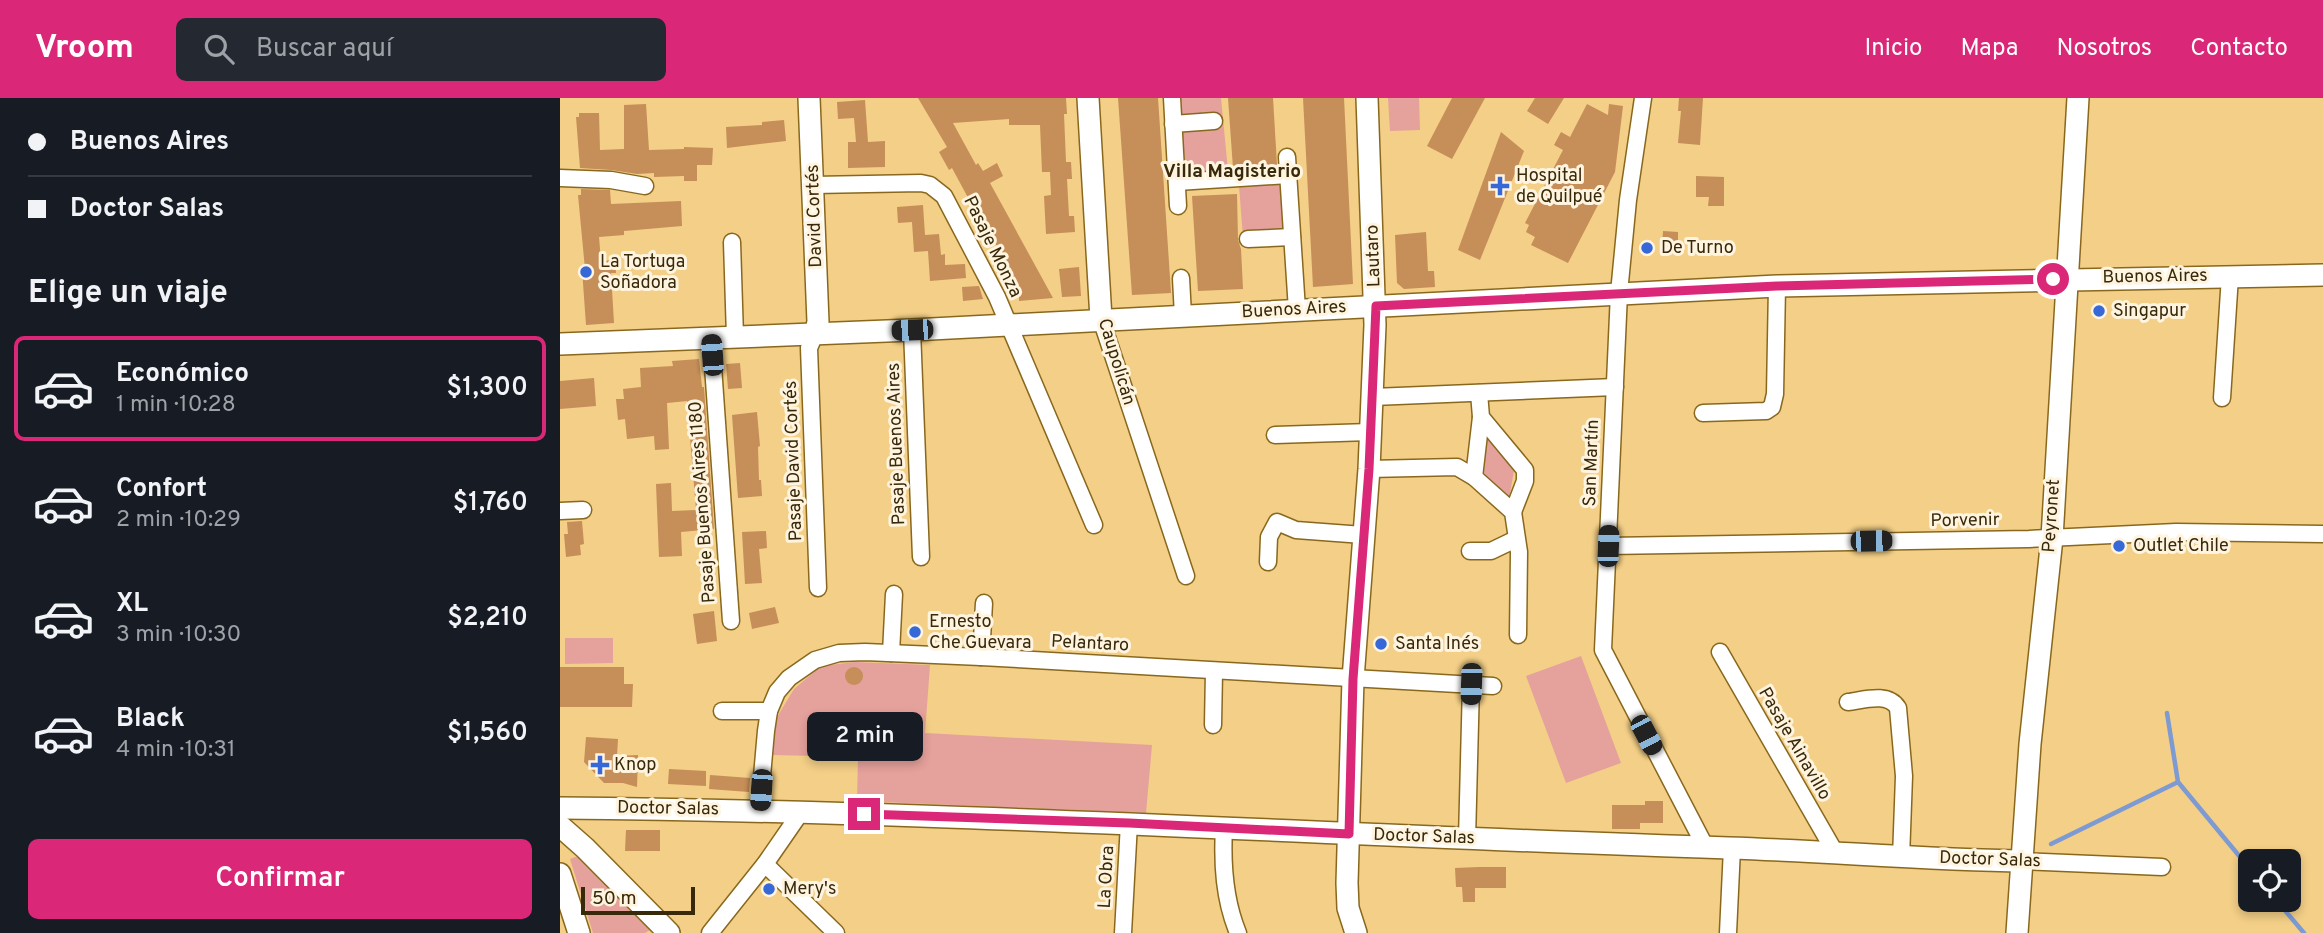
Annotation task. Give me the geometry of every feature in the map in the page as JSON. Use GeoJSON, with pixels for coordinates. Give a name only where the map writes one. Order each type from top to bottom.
{"type":"FeatureCollection","features":[{"type":"Feature","properties":{"kind":"main road","name":"David Cortés"},"geometry":{"type":"LineString","coordinates":[[809,98],[818,322],[815,334]]}},
{"type":"Feature","properties":{"kind":"main road","name":"Caupolicán"},"geometry":{"type":"LineString","coordinates":[[1088,98],[1101,320]]}},
{"type":"Feature","properties":{"kind":"main road","name":"Lautaro"},"geometry":{"type":"LineString","coordinates":[[1356,933],[1348,908],[1353,679],[1369,469],[1376,306],[1367,98]]}},
{"type":"Feature","properties":{"kind":"main road","name":"Peyronet"},"geometry":{"type":"LineString","coordinates":[[2017,933],[2030,744],[2052,538],[2078,98]]}},
{"type":"Feature","properties":{"kind":"main road","name":"Buenos Aires"},"geometry":{"type":"LineString","coordinates":[[560,345],[1777,286],[2067,278],[2323,275]]}},
{"type":"Feature","properties":{"kind":"main road","name":"Doctor Salas"},"geometry":{"type":"LineString","coordinates":[[560,808],[759,810],[1129,823],[1732,848],[1901,858],[2023,861]]}},
{"type":"Feature","properties":{"kind":"main road"},"geometry":{"type":"LineString","coordinates":[[560,826],[586,848],[669,933]]}},
{"type":"Feature","properties":{"kind":"main road"},"geometry":{"type":"LineString","coordinates":[[560,874],[579,933]]}},
{"type":"Feature","properties":{"kind":"street"},"geometry":{"type":"LineString","coordinates":[[1172,98],[1178,206]]}},
{"type":"Feature","properties":{"kind":"street","name":"San Martín"},"geometry":{"type":"LineString","coordinates":[[1643,98],[1628,200],[1619,293],[1602,650],[1706,848]]}},
{"type":"Feature","properties":{"kind":"street"},"geometry":{"type":"LineString","coordinates":[[1173,124],[1214,121]]}},
{"type":"Feature","properties":{"kind":"street"},"geometry":{"type":"LineString","coordinates":[[1287,157],[1297,310]]}},
{"type":"Feature","properties":{"kind":"street"},"geometry":{"type":"LineString","coordinates":[[1177,182],[1288,175]]}},
{"type":"Feature","properties":{"kind":"street"},"geometry":{"type":"LineString","coordinates":[[560,178],[611,180],[645,186]]}},
{"type":"Feature","properties":{"kind":"street","name":"Pasaje Monza"},"geometry":{"type":"LineString","coordinates":[[814,186],[921,183],[938,190],[951,205],[979,258],[1094,525]]}},
{"type":"Feature","properties":{"kind":"street"},"geometry":{"type":"LineString","coordinates":[[1248,240],[1292,237]]}},
{"type":"Feature","properties":{"kind":"street"},"geometry":{"type":"LineString","coordinates":[[732,242],[735,337]]}},
{"type":"Feature","properties":{"kind":"street"},"geometry":{"type":"LineString","coordinates":[[2222,398],[2230,276]]}},
{"type":"Feature","properties":{"kind":"street"},"geometry":{"type":"LineString","coordinates":[[1181,278],[1183,316]]}},
{"type":"Feature","properties":{"kind":"street"},"geometry":{"type":"LineString","coordinates":[[1703,413],[1766,411],[1772,407],[1775,394],[1777,286]]}},
{"type":"Feature","properties":{"kind":"street","name":"Caupolicán"},"geometry":{"type":"LineString","coordinates":[[1101,320],[1186,576]]}},
{"type":"Feature","properties":{"kind":"street","name":"Pasaje Buenos Aires"},"geometry":{"type":"LineString","coordinates":[[912,330],[921,557]]}},
{"type":"Feature","properties":{"kind":"street","name":"Pasaje David Cortés"},"geometry":{"type":"LineString","coordinates":[[815,334],[809,348],[818,588]]}},
{"type":"Feature","properties":{"kind":"street","name":"Pasaje Buenos Aires 1180"},"geometry":{"type":"LineString","coordinates":[[711,338],[731,621]]}},
{"type":"Feature","properties":{"kind":"street"},"geometry":{"type":"LineString","coordinates":[[1373,397],[1615,387]]}},
{"type":"Feature","properties":{"kind":"street"},"geometry":{"type":"LineString","coordinates":[[1474,477],[1481,417],[1479,393]]}},
{"type":"Feature","properties":{"kind":"street"},"geometry":{"type":"LineString","coordinates":[[1481,417],[1525,470],[1525,481],[1513,512],[1519,552],[1518,635]]}},
{"type":"Feature","properties":{"kind":"street"},"geometry":{"type":"LineString","coordinates":[[1275,435],[1370,432]]}},
{"type":"Feature","properties":{"kind":"street"},"geometry":{"type":"LineString","coordinates":[[1369,469],[1457,467],[1474,477],[1513,512]]}},
{"type":"Feature","properties":{"kind":"street"},"geometry":{"type":"LineString","coordinates":[[560,511],[583,510]]}},
{"type":"Feature","properties":{"kind":"street"},"geometry":{"type":"LineString","coordinates":[[1268,562],[1269,537],[1277,522],[1296,530],[1363,535]]}},
{"type":"Feature","properties":{"kind":"street","name":"Porvenir"},"geometry":{"type":"LineString","coordinates":[[1608,546],[2052,538],[2176,532],[2323,534]]}},
{"type":"Feature","properties":{"kind":"street"},"geometry":{"type":"LineString","coordinates":[[1470,551],[1491,551],[1516,539]]}},
{"type":"Feature","properties":{"kind":"street"},"geometry":{"type":"LineString","coordinates":[[891,653],[894,594]]}},
{"type":"Feature","properties":{"kind":"street"},"geometry":{"type":"LineString","coordinates":[[981,657],[984,603]]}},
{"type":"Feature","properties":{"kind":"street","name":"Pasaje Ainavillo"},"geometry":{"type":"LineString","coordinates":[[1720,652],[1836,855]]}},
{"type":"Feature","properties":{"kind":"street","name":"Pelantaro"},"geometry":{"type":"LineString","coordinates":[[759,810],[769,710],[777,692],[789,678],[815,660],[839,653],[981,657],[1493,686]]}},
{"type":"Feature","properties":{"kind":"street"},"geometry":{"type":"LineString","coordinates":[[1213,671],[1213,725]]}},
{"type":"Feature","properties":{"kind":"street"},"geometry":{"type":"LineString","coordinates":[[1467,839],[1471,684]]}},
{"type":"Feature","properties":{"kind":"street"},"geometry":{"type":"LineString","coordinates":[[1847,702],[1886,698],[1894,701],[1898,708],[1904,776],[1901,858]]}},
{"type":"Feature","properties":{"kind":"street"},"geometry":{"type":"LineString","coordinates":[[722,711],[769,710]]}},
{"type":"Feature","properties":{"kind":"street"},"geometry":{"type":"LineString","coordinates":[[710,933],[765,864],[800,812]]}},
{"type":"Feature","properties":{"kind":"street","name":"La Obra"},"geometry":{"type":"LineString","coordinates":[[1123,933],[1129,823]]}},
{"type":"Feature","properties":{"kind":"street"},"geometry":{"type":"LineString","coordinates":[[1224,828],[1222,861],[1227,899],[1238,933]]}},
{"type":"Feature","properties":{"kind":"street"},"geometry":{"type":"LineString","coordinates":[[1727,932],[1732,848]]}},
{"type":"Feature","properties":{"kind":"street","name":"Doctor Salas"},"geometry":{"type":"LineString","coordinates":[[2023,861],[2162,867]]}},
{"type":"Feature","properties":{"kind":"street"},"geometry":{"type":"LineString","coordinates":[[765,864],[835,933]]}},
{"type":"Feature","properties":{"kind":"shaded area"},"geometry":{"type":"Polygon","coordinates":[[[1178,98],[1221,98],[1228,171],[1183,174],[1178,98]]]}},
{"type":"Feature","properties":{"kind":"shaded area"},"geometry":{"type":"Polygon","coordinates":[[[1388,98],[1419,98],[1420,130],[1390,131],[1388,98]]]}},
{"type":"Feature","properties":{"kind":"shaded area"},"geometry":{"type":"Polygon","coordinates":[[[1283,184],[1287,233],[1243,237],[1239,186],[1283,184]]]}},
{"type":"Feature","properties":{"kind":"shaded area"},"geometry":{"type":"Polygon","coordinates":[[[1487,433],[1514,471],[1509,498],[1483,476],[1487,433]]]}},
{"type":"Feature","properties":{"kind":"shaded area"},"geometry":{"type":"Polygon","coordinates":[[[565,638],[613,638],[613,663],[565,664],[565,638]]]}},
{"type":"Feature","properties":{"kind":"shaded area"},"geometry":{"type":"Polygon","coordinates":[[[1581,656],[1621,763],[1566,783],[1526,676],[1581,656]]]}},
{"type":"Feature","properties":{"kind":"shaded area"},"geometry":{"type":"Polygon","coordinates":[[[855,662],[930,665],[925,733],[1152,745],[1146,813],[857,801],[858,757],[773,755],[774,722],[794,689],[821,666],[855,662]]]}},
{"type":"Feature","properties":{"kind":"shaded area"},"geometry":{"type":"Polygon","coordinates":[[[578,856],[650,930],[645,933],[593,933],[570,859],[578,856]]]}},
{"type":"Feature","properties":{"kind":"building"},"geometry":{"type":"Polygon","coordinates":[[[918,98],[1066,98],[1066,162],[1071,162],[1072,179],[1067,179],[1069,216],[1074,216],[1075,232],[1046,234],[1044,196],[1051,195],[1050,172],[1042,172],[1040,125],[1009,125],[1009,119],[953,123],[976,165],[978,163],[983,171],[997,163],[1003,176],[990,183],[1053,298],[1019,301],[1015,282],[995,243],[993,244],[952,168],[949,170],[939,152],[947,147],[918,98]]]}},
{"type":"Feature","properties":{"kind":"building"},"geometry":{"type":"Polygon","coordinates":[[[1118,98],[1158,98],[1171,293],[1132,295],[1118,98]]]}},
{"type":"Feature","properties":{"kind":"building"},"geometry":{"type":"Polygon","coordinates":[[[1228,98],[1273,98],[1277,165],[1233,168],[1228,98]]]}},
{"type":"Feature","properties":{"kind":"building"},"geometry":{"type":"Polygon","coordinates":[[[1303,98],[1344,98],[1353,284],[1313,287],[1303,98]]]}},
{"type":"Feature","properties":{"kind":"building"},"geometry":{"type":"Polygon","coordinates":[[[1452,98],[1485,98],[1452,159],[1427,146],[1452,98]]]}},
{"type":"Feature","properties":{"kind":"building"},"geometry":{"type":"Polygon","coordinates":[[[1535,98],[1564,98],[1548,124],[1527,111],[1535,98]]]}},
{"type":"Feature","properties":{"kind":"building"},"geometry":{"type":"Polygon","coordinates":[[[1679,98],[1703,98],[1700,145],[1678,143],[1681,111],[1678,111],[1679,98]]]}},
{"type":"Feature","properties":{"kind":"building"},"geometry":{"type":"Polygon","coordinates":[[[865,100],[868,142],[885,141],[885,167],[848,168],[848,142],[856,142],[854,118],[838,119],[837,102],[865,100]]]}},
{"type":"Feature","properties":{"kind":"building"},"geometry":{"type":"Polygon","coordinates":[[[646,104],[649,150],[713,148],[712,165],[697,165],[697,181],[684,181],[684,176],[654,177],[654,173],[637,174],[580,168],[576,117],[579,117],[579,113],[599,113],[600,150],[624,149],[624,105],[646,104]]]}},
{"type":"Feature","properties":{"kind":"building"},"geometry":{"type":"Polygon","coordinates":[[[1587,104],[1608,115],[1609,104],[1623,106],[1615,172],[1568,263],[1531,245],[1535,237],[1526,232],[1529,225],[1525,223],[1563,150],[1554,145],[1561,132],[1570,137],[1587,104]]]}},
{"type":"Feature","properties":{"kind":"building"},"geometry":{"type":"Polygon","coordinates":[[[784,120],[786,141],[727,148],[726,127],[762,125],[762,122],[784,120]]]}},
{"type":"Feature","properties":{"kind":"building"},"geometry":{"type":"Polygon","coordinates":[[[1501,132],[1524,151],[1480,260],[1458,250],[1501,132]]]}},
{"type":"Feature","properties":{"kind":"building"},"geometry":{"type":"Polygon","coordinates":[[[1696,176],[1724,177],[1724,206],[1708,206],[1709,197],[1696,197],[1696,176]]]}},
{"type":"Feature","properties":{"kind":"building"},"geometry":{"type":"Polygon","coordinates":[[[581,189],[610,190],[611,204],[681,201],[682,226],[624,231],[624,235],[599,237],[601,261],[615,260],[616,273],[611,273],[614,323],[586,325],[582,269],[585,269],[578,195],[581,195],[581,189]]]}},
{"type":"Feature","properties":{"kind":"building"},"geometry":{"type":"Polygon","coordinates":[[[1237,194],[1243,289],[1198,291],[1192,196],[1237,194]]]}},
{"type":"Feature","properties":{"kind":"building"},"geometry":{"type":"Polygon","coordinates":[[[923,205],[925,235],[939,234],[945,265],[965,264],[966,278],[930,281],[928,251],[914,252],[912,222],[898,223],[897,207],[923,205]]]}},
{"type":"Feature","properties":{"kind":"building"},"geometry":{"type":"Polygon","coordinates":[[[1663,231],[1678,232],[1678,248],[1662,247],[1663,231]]]}},
{"type":"Feature","properties":{"kind":"building"},"geometry":{"type":"Polygon","coordinates":[[[1426,232],[1428,271],[1434,271],[1435,287],[1404,289],[1397,283],[1395,235],[1426,232]]]}},
{"type":"Feature","properties":{"kind":"building"},"geometry":{"type":"Polygon","coordinates":[[[1079,267],[1081,296],[1062,297],[1059,269],[1079,267]]]}},
{"type":"Feature","properties":{"kind":"building"},"geometry":{"type":"Polygon","coordinates":[[[979,286],[983,299],[963,301],[962,287],[979,286]]]}},
{"type":"Feature","properties":{"kind":"building"},"geometry":{"type":"Polygon","coordinates":[[[699,359],[704,387],[714,529],[681,532],[682,556],[659,557],[656,484],[671,483],[672,511],[696,510],[687,401],[667,403],[669,449],[655,450],[654,436],[627,439],[625,419],[618,420],[616,399],[624,399],[623,389],[641,387],[640,368],[673,366],[672,361],[699,359]]]}},
{"type":"Feature","properties":{"kind":"building"},"geometry":{"type":"Polygon","coordinates":[[[740,363],[742,388],[728,389],[726,364],[740,363]]]}},
{"type":"Feature","properties":{"kind":"building"},"geometry":{"type":"Polygon","coordinates":[[[594,378],[596,406],[560,409],[560,381],[594,378]]]}},
{"type":"Feature","properties":{"kind":"building"},"geometry":{"type":"Polygon","coordinates":[[[757,412],[762,496],[738,498],[732,415],[757,412]]]}},
{"type":"Feature","properties":{"kind":"building"},"geometry":{"type":"Polygon","coordinates":[[[582,521],[584,544],[580,545],[581,555],[566,557],[564,534],[568,534],[567,522],[582,521]]]}},
{"type":"Feature","properties":{"kind":"building"},"geometry":{"type":"Polygon","coordinates":[[[766,531],[767,548],[759,549],[762,583],[745,584],[742,532],[766,531]]]}},
{"type":"Feature","properties":{"kind":"building"},"geometry":{"type":"Polygon","coordinates":[[[775,607],[779,623],[752,629],[749,613],[775,607]]]}},
{"type":"Feature","properties":{"kind":"building"},"geometry":{"type":"Polygon","coordinates":[[[714,611],[717,641],[697,644],[693,614],[714,611]]]}},
{"type":"Feature","properties":{"kind":"building"},"geometry":{"type":"Polygon","coordinates":[[[560,667],[624,667],[624,684],[633,684],[632,707],[560,707],[560,667]]]}},
{"type":"Feature","properties":{"kind":"building"},"geometry":{"type":"Polygon","coordinates":[[[854,667],[860,670],[863,676],[860,682],[854,685],[848,682],[845,676],[848,670],[854,667]]]}},
{"type":"Feature","properties":{"kind":"building"},"geometry":{"type":"Polygon","coordinates":[[[586,737],[618,739],[617,756],[638,755],[637,787],[623,783],[604,783],[584,762],[586,737]]]}},
{"type":"Feature","properties":{"kind":"building"},"geometry":{"type":"Polygon","coordinates":[[[669,769],[706,771],[706,786],[668,784],[669,769]]]}},
{"type":"Feature","properties":{"kind":"building"},"geometry":{"type":"Polygon","coordinates":[[[710,775],[750,778],[749,792],[709,789],[710,775]]]}},
{"type":"Feature","properties":{"kind":"building"},"geometry":{"type":"Polygon","coordinates":[[[1645,801],[1663,801],[1663,823],[1640,823],[1640,829],[1612,829],[1612,805],[1645,805],[1645,801]]]}},
{"type":"Feature","properties":{"kind":"building"},"geometry":{"type":"Polygon","coordinates":[[[626,830],[660,830],[660,851],[625,851],[626,830]]]}},
{"type":"Feature","properties":{"kind":"building"},"geometry":{"type":"Polygon","coordinates":[[[1506,867],[1506,888],[1475,888],[1475,902],[1463,902],[1462,887],[1456,887],[1455,868],[1506,867]]]}},
{"type":"Feature","properties":{"kind":"waterway"},"geometry":{"type":"LineString","coordinates":[[2167,713],[2178,782],[2238,854]]}},
{"type":"Feature","properties":{"kind":"waterway"},"geometry":{"type":"LineString","coordinates":[[2051,844],[2178,782]]}},
{"type":"Feature","properties":{"kind":"waterway"},"geometry":{"type":"LineString","coordinates":[[2286,912],[2304,933]]}},
{"type":"Feature","properties":{"kind":"place","name":"Hospital de Quilpué"},"geometry":{"type":"Point","coordinates":[1500,186]}},
{"type":"Feature","properties":{"kind":"place","name":"De Turno"},"geometry":{"type":"Point","coordinates":[1647,248]}},
{"type":"Feature","properties":{"kind":"place","name":"La Tortuga Soñadora"},"geometry":{"type":"Point","coordinates":[586,272]}},
{"type":"Feature","properties":{"kind":"place","name":"Singapur"},"geometry":{"type":"Point","coordinates":[2099,311]}},
{"type":"Feature","properties":{"kind":"place","name":"Outlet Chile"},"geometry":{"type":"Point","coordinates":[2119,546]}},
{"type":"Feature","properties":{"kind":"place","name":"Ernesto Che Guevara"},"geometry":{"type":"Point","coordinates":[915,632]}},
{"type":"Feature","properties":{"kind":"place","name":"Santa Inés"},"geometry":{"type":"Point","coordinates":[1381,644]}},
{"type":"Feature","properties":{"kind":"place","name":"Knop"},"geometry":{"type":"Point","coordinates":[600,765]}},
{"type":"Feature","properties":{"kind":"place","name":"Mery's"},"geometry":{"type":"Point","coordinates":[769,889]}},
{"type":"Feature","properties":{"kind":"district","name":"Villa Magisterio"},"geometry":{"type":"Point","coordinates":[1232,172]}},
{"type":"Feature","properties":{"kind":"route"},"geometry":{"type":"LineString","coordinates":[[864,814],[1349,834],[1353,679],[1369,469],[1376,306],[1644,291],[2053,279]]}}]}
